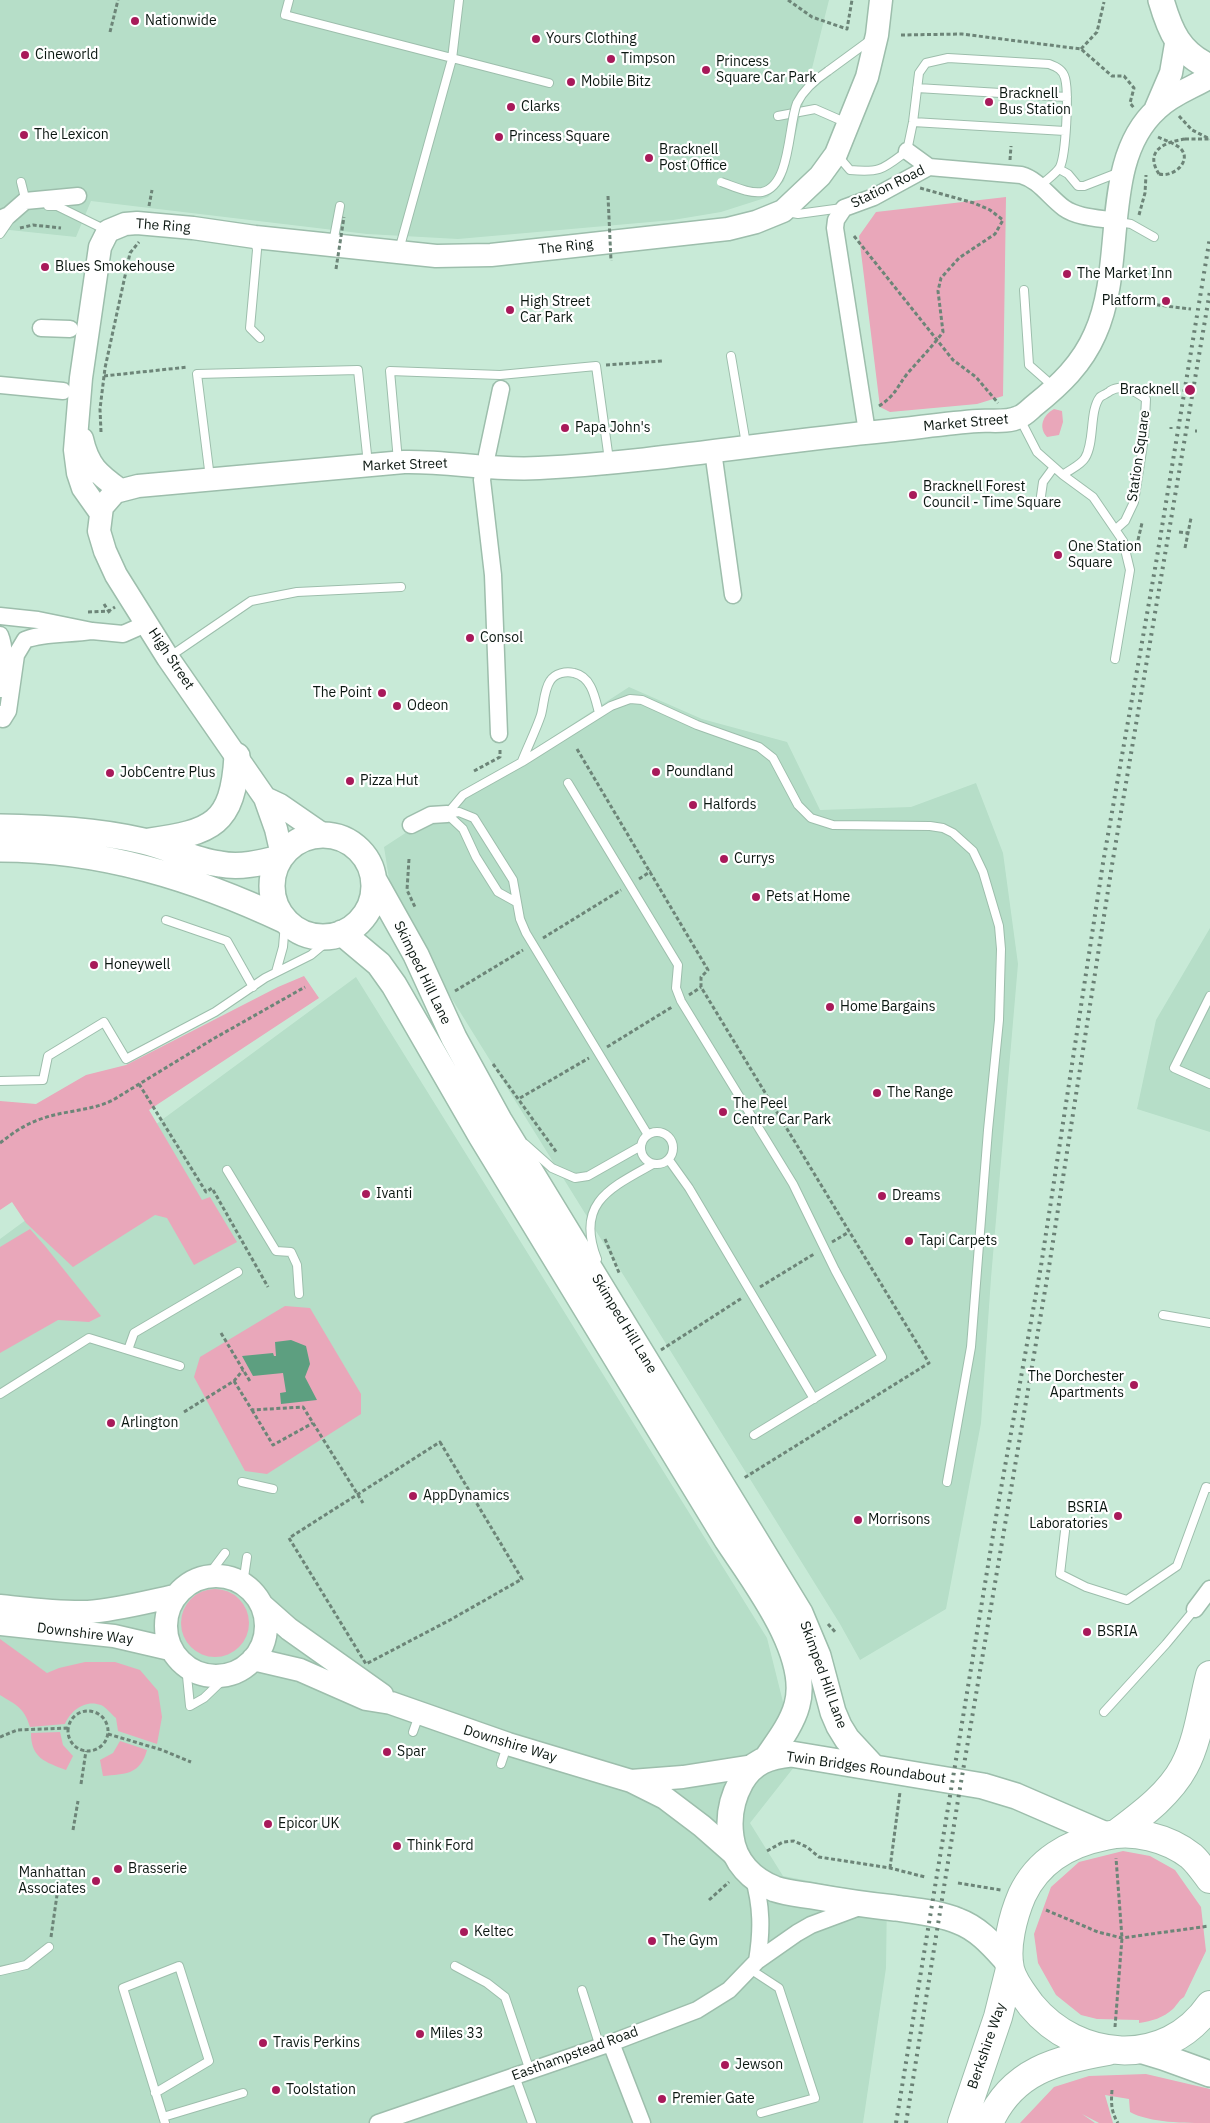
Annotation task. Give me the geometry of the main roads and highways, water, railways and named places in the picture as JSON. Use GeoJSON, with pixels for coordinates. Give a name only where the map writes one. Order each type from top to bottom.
{"type":"FeatureCollection","features":[{"type":"Feature","properties":{"kind":"highway"},"geometry":{"type":"LineString","coordinates":[[1113,1842],[1171,1786],[1184,1767],[1196,1735],[1210,1675]]}},
{"type":"Feature","properties":{"kind":"highway","name":"Twin Bridges Roundabout"},"geometry":{"type":"LineString","coordinates":[[1010,1967],[1011,1930],[1026,1887],[1034,1875],[1058,1853],[1085,1841],[1113,1842],[1150,1837],[1175,1845],[1192,1857],[1210,1879]]}},
{"type":"Feature","properties":{"kind":"highway"},"geometry":{"type":"LineString","coordinates":[[1010,1967],[1025,1996],[1041,2016],[1054,2027],[1075,2039],[1113,2039],[1140,2050],[1162,2044],[1178,2035],[1194,2023],[1210,2005]]}},
{"type":"Feature","properties":{"kind":"highway","name":"Berkshire Way"},"geometry":{"type":"LineString","coordinates":[[962,2123],[998,2017],[1010,1967]]}},
{"type":"Feature","properties":{"kind":"highway"},"geometry":{"type":"LineString","coordinates":[[989,2123],[1004,2097],[1026,2076],[1038,2069],[1113,2039]]}},
{"type":"Feature","properties":{"kind":"main road"},"geometry":{"type":"LineString","coordinates":[[1159,3],[1187,54],[1210,67]]}},
{"type":"Feature","properties":{"kind":"main road"},"geometry":{"type":"LineString","coordinates":[[144,841],[179,836],[201,830],[218,820],[230,801],[237,756]]}},
{"type":"Feature","properties":{"kind":"main road"},"geometry":{"type":"LineString","coordinates":[[0,827],[63,829],[144,841],[218,864],[244,865],[281,857]]}},
{"type":"Feature","properties":{"kind":"main road"},"geometry":{"type":"LineString","coordinates":[[0,849],[71,854],[145,867],[230,895],[286,920],[306,934],[317,937],[339,934],[352,928],[366,914],[373,896],[374,880],[368,860],[354,845],[336,836],[322,834],[302,839],[281,857],[272,880],[272,889],[278,911],[286,920]]}},
{"type":"Feature","properties":{"kind":"main road","name":"Skimped Hill Lane"},"geometry":{"type":"LineString","coordinates":[[374,880],[416,955],[454,1038],[499,1120],[800,1613],[818,1656],[839,1726],[847,1739],[872,1766]]}},
{"type":"Feature","properties":{"kind":"main road","name":"Skimped Hill Lane"},"geometry":{"type":"LineString","coordinates":[[339,934],[379,964],[394,985],[481,1136],[717,1523],[768,1602],[792,1651],[800,1686],[797,1707],[778,1743],[760,1762]]}},
{"type":"Feature","properties":{"kind":"main road","name":"Twin Bridges Roundabout"},"geometry":{"type":"LineString","coordinates":[[760,1762],[791,1754],[983,1786],[1016,1796],[1113,1842]]}},
{"type":"Feature","properties":{"kind":"main road"},"geometry":{"type":"LineString","coordinates":[[760,1762],[741,1782],[730,1806],[730,1831],[735,1856],[747,1872],[742,1879],[762,1883],[788,1892],[916,1911],[958,1920],[987,1940],[1010,1967]]}},
{"type":"Feature","properties":{"kind":"main road"},"geometry":{"type":"LineString","coordinates":[[1140,2050],[1163,2056],[1210,2074]]}},
{"type":"Feature","properties":{"kind":"railway"},"geometry":{"type":"LineString","coordinates":[[896,2123],[997,1511],[1041,1266],[1103,863],[1156,563],[1210,237]]}},
{"type":"Feature","properties":{"kind":"railway"},"geometry":{"type":"LineString","coordinates":[[906,2123],[959,1794],[1049,1267],[1112,865],[1210,291]]}},
{"type":"Feature","properties":{"kind":"place","name":"Nationwide"},"geometry":{"type":"Point","coordinates":[135,21]}},
{"type":"Feature","properties":{"kind":"place","name":"Yours Clothing"},"geometry":{"type":"Point","coordinates":[536,39]}},
{"type":"Feature","properties":{"kind":"place","name":"Cineworld"},"geometry":{"type":"Point","coordinates":[25,55]}},
{"type":"Feature","properties":{"kind":"place","name":"Timpson"},"geometry":{"type":"Point","coordinates":[611,59]}},
{"type":"Feature","properties":{"kind":"place","name":"Princess Square Car Park"},"geometry":{"type":"Point","coordinates":[706,70]}},
{"type":"Feature","properties":{"kind":"place","name":"Mobile Bitz"},"geometry":{"type":"Point","coordinates":[571,82]}},
{"type":"Feature","properties":{"kind":"place","name":"Bracknell Bus Station"},"geometry":{"type":"Point","coordinates":[989,102]}},
{"type":"Feature","properties":{"kind":"place","name":"Clarks"},"geometry":{"type":"Point","coordinates":[511,107]}},
{"type":"Feature","properties":{"kind":"place","name":"The Lexicon"},"geometry":{"type":"Point","coordinates":[24,135]}},
{"type":"Feature","properties":{"kind":"place","name":"Princess Square"},"geometry":{"type":"Point","coordinates":[499,137]}},
{"type":"Feature","properties":{"kind":"place","name":"Bracknell Post Office"},"geometry":{"type":"Point","coordinates":[649,158]}},
{"type":"Feature","properties":{"kind":"place","name":"Blues Smokehouse"},"geometry":{"type":"Point","coordinates":[45,267]}},
{"type":"Feature","properties":{"kind":"place","name":"The Market Inn"},"geometry":{"type":"Point","coordinates":[1067,274]}},
{"type":"Feature","properties":{"kind":"place","name":"Platform"},"geometry":{"type":"Point","coordinates":[1166,301]}},
{"type":"Feature","properties":{"kind":"place","name":"High Street Car Park"},"geometry":{"type":"Point","coordinates":[510,310]}},
{"type":"Feature","properties":{"kind":"place","name":"Bracknell"},"geometry":{"type":"Point","coordinates":[1190,390]}},
{"type":"Feature","properties":{"kind":"place","name":"Papa John's"},"geometry":{"type":"Point","coordinates":[565,428]}},
{"type":"Feature","properties":{"kind":"place","name":"Bracknell Forest Council - Time Square"},"geometry":{"type":"Point","coordinates":[913,495]}},
{"type":"Feature","properties":{"kind":"place","name":"One Station Square"},"geometry":{"type":"Point","coordinates":[1058,555]}},
{"type":"Feature","properties":{"kind":"place","name":"Consol"},"geometry":{"type":"Point","coordinates":[470,638]}},
{"type":"Feature","properties":{"kind":"place","name":"The Point"},"geometry":{"type":"Point","coordinates":[382,693]}},
{"type":"Feature","properties":{"kind":"place","name":"Odeon"},"geometry":{"type":"Point","coordinates":[397,706]}},
{"type":"Feature","properties":{"kind":"place","name":"Poundland"},"geometry":{"type":"Point","coordinates":[656,772]}},
{"type":"Feature","properties":{"kind":"place","name":"JobCentre Plus"},"geometry":{"type":"Point","coordinates":[110,773]}},
{"type":"Feature","properties":{"kind":"place","name":"Pizza Hut"},"geometry":{"type":"Point","coordinates":[350,781]}},
{"type":"Feature","properties":{"kind":"place","name":"Halfords"},"geometry":{"type":"Point","coordinates":[693,805]}},
{"type":"Feature","properties":{"kind":"place","name":"Currys"},"geometry":{"type":"Point","coordinates":[724,859]}},
{"type":"Feature","properties":{"kind":"place","name":"Pets at Home"},"geometry":{"type":"Point","coordinates":[756,897]}},
{"type":"Feature","properties":{"kind":"place","name":"Honeywell"},"geometry":{"type":"Point","coordinates":[94,965]}},
{"type":"Feature","properties":{"kind":"place","name":"Home Bargains"},"geometry":{"type":"Point","coordinates":[830,1007]}},
{"type":"Feature","properties":{"kind":"place","name":"The Range"},"geometry":{"type":"Point","coordinates":[877,1093]}},
{"type":"Feature","properties":{"kind":"place","name":"The Peel Centre Car Park"},"geometry":{"type":"Point","coordinates":[723,1112]}},
{"type":"Feature","properties":{"kind":"place","name":"Ivanti"},"geometry":{"type":"Point","coordinates":[366,1194]}},
{"type":"Feature","properties":{"kind":"place","name":"Dreams"},"geometry":{"type":"Point","coordinates":[882,1196]}},
{"type":"Feature","properties":{"kind":"place","name":"Tapi Carpets"},"geometry":{"type":"Point","coordinates":[909,1241]}},
{"type":"Feature","properties":{"kind":"place","name":"The Dorchester Apartments"},"geometry":{"type":"Point","coordinates":[1134,1385]}},
{"type":"Feature","properties":{"kind":"place","name":"Arlington"},"geometry":{"type":"Point","coordinates":[111,1423]}},
{"type":"Feature","properties":{"kind":"place","name":"AppDynamics"},"geometry":{"type":"Point","coordinates":[413,1496]}},
{"type":"Feature","properties":{"kind":"place","name":"BSRIA Laboratories"},"geometry":{"type":"Point","coordinates":[1118,1516]}},
{"type":"Feature","properties":{"kind":"place","name":"Morrisons"},"geometry":{"type":"Point","coordinates":[858,1520]}},
{"type":"Feature","properties":{"kind":"place","name":"BSRIA"},"geometry":{"type":"Point","coordinates":[1087,1632]}},
{"type":"Feature","properties":{"kind":"place","name":"Spar"},"geometry":{"type":"Point","coordinates":[387,1752]}},
{"type":"Feature","properties":{"kind":"place","name":"Epicor UK"},"geometry":{"type":"Point","coordinates":[268,1824]}},
{"type":"Feature","properties":{"kind":"place","name":"Think Ford"},"geometry":{"type":"Point","coordinates":[397,1846]}},
{"type":"Feature","properties":{"kind":"place","name":"Brasserie"},"geometry":{"type":"Point","coordinates":[118,1869]}},
{"type":"Feature","properties":{"kind":"place","name":"Manhattan Associates"},"geometry":{"type":"Point","coordinates":[96,1881]}},
{"type":"Feature","properties":{"kind":"place","name":"Keltec"},"geometry":{"type":"Point","coordinates":[464,1932]}},
{"type":"Feature","properties":{"kind":"place","name":"The Gym"},"geometry":{"type":"Point","coordinates":[652,1941]}},
{"type":"Feature","properties":{"kind":"place","name":"Miles 33"},"geometry":{"type":"Point","coordinates":[420,2034]}},
{"type":"Feature","properties":{"kind":"place","name":"Travis Perkins"},"geometry":{"type":"Point","coordinates":[263,2043]}},
{"type":"Feature","properties":{"kind":"place","name":"Jewson"},"geometry":{"type":"Point","coordinates":[725,2065]}},
{"type":"Feature","properties":{"kind":"place","name":"Toolstation"},"geometry":{"type":"Point","coordinates":[276,2090]}},
{"type":"Feature","properties":{"kind":"place","name":"Premier Gate"},"geometry":{"type":"Point","coordinates":[662,2099]}}]}
